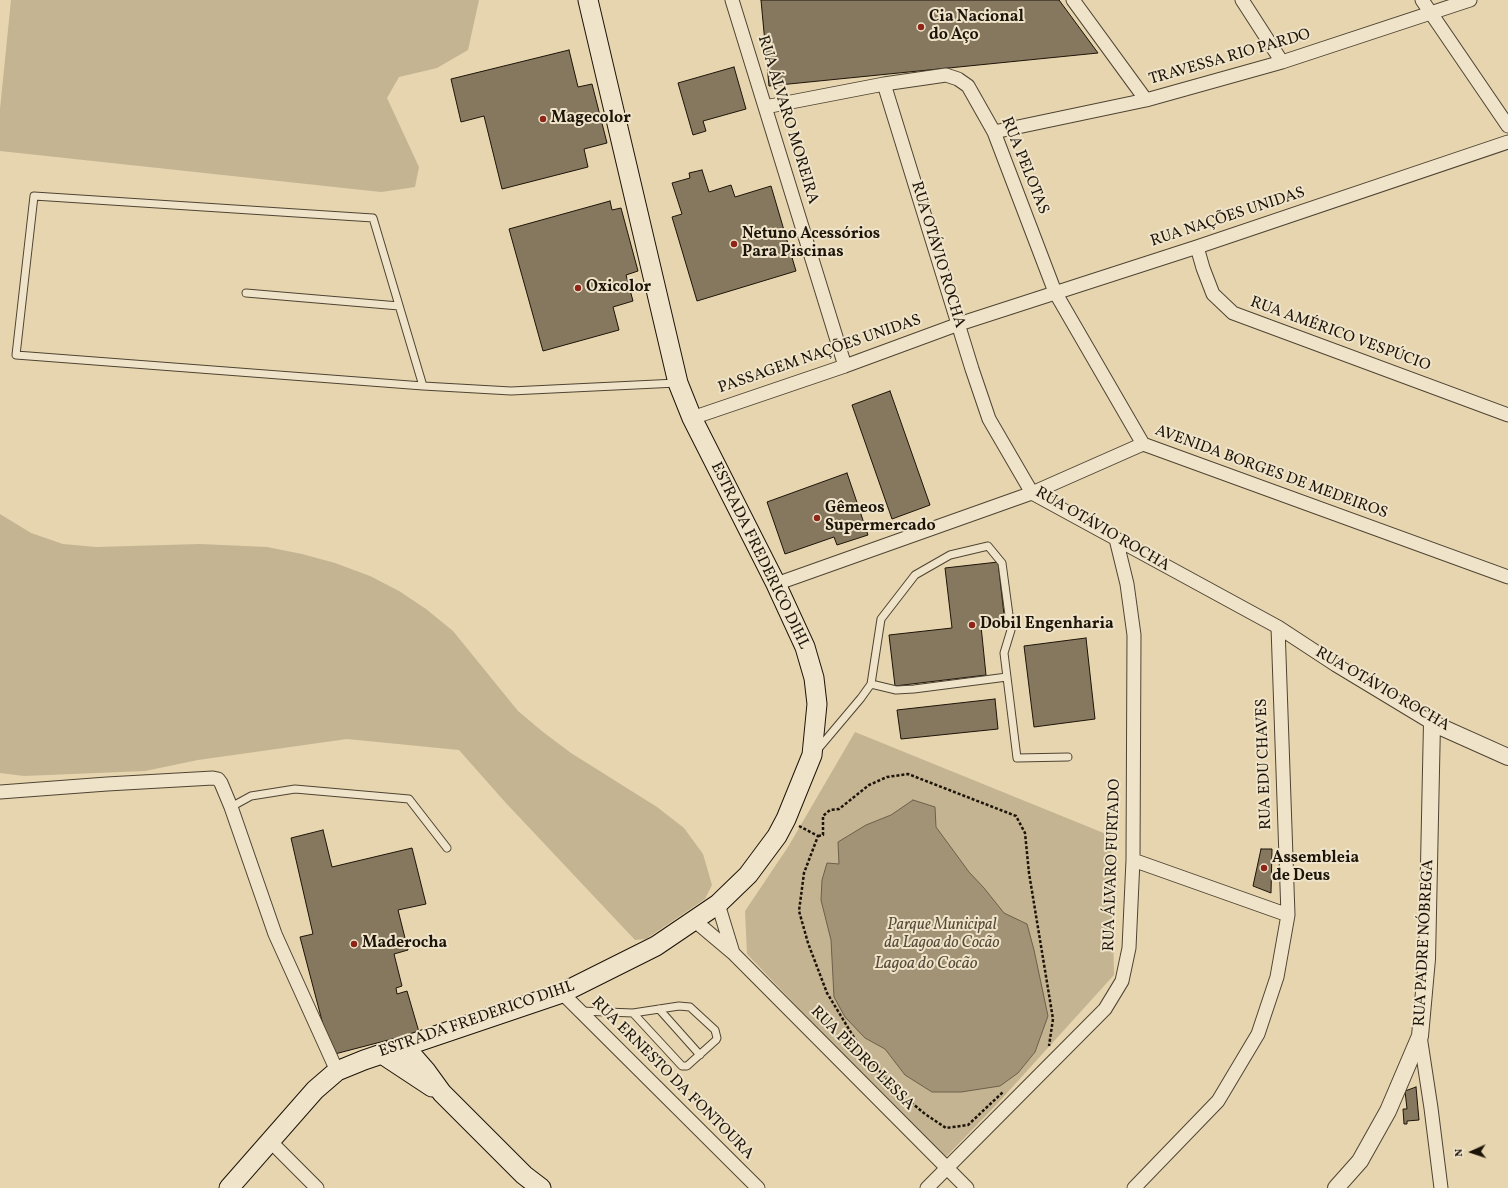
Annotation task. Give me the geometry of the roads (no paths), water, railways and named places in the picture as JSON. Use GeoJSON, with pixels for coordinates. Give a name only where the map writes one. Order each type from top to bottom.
{"type":"FeatureCollection","features":[{"type":"Feature","properties":{"kind":"main road","name":"ESTRADA FREDERICO DIHL"},"geometry":{"type":"LineString","coordinates":[[229,1188],[315,1090],[337,1071],[382,1054],[562,993],[656,946],[718,904],[748,875],[777,836],[786,819],[812,755],[817,704],[814,678],[805,647],[776,584],[692,418],[678,383],[588,0]]}},
{"type":"Feature","properties":{"kind":"main road"},"geometry":{"type":"LineString","coordinates":[[426,1071],[428,1058],[436,1036]]}},
{"type":"Feature","properties":{"kind":"main road"},"geometry":{"type":"LineString","coordinates":[[404,1047],[426,1071],[442,1093],[528,1181],[541,1188]]}},
{"type":"Feature","properties":{"kind":"main road"},"geometry":{"type":"LineString","coordinates":[[382,1054],[442,1093]]}},
{"type":"Feature","properties":{"kind":"street","name":"RUA ÁLVARO MOREIRA"},"geometry":{"type":"LineString","coordinates":[[732,0],[845,366]]}},
{"type":"Feature","properties":{"kind":"street"},"geometry":{"type":"LineString","coordinates":[[1073,0],[1146,100]]}},
{"type":"Feature","properties":{"kind":"street"},"geometry":{"type":"LineString","coordinates":[[1242,0],[1282,62]]}},
{"type":"Feature","properties":{"kind":"street"},"geometry":{"type":"LineString","coordinates":[[1422,0],[1508,126]]}},
{"type":"Feature","properties":{"kind":"street","name":"TRAVESSA RIO PARDO"},"geometry":{"type":"LineString","coordinates":[[994,132],[1146,100],[1282,62],[1470,0]]}},
{"type":"Feature","properties":{"kind":"street","name":"RUA PELOTAS"},"geometry":{"type":"LineString","coordinates":[[765,107],[884,84],[946,75],[958,79],[968,86],[994,132],[1056,292],[1143,444]]}},
{"type":"Feature","properties":{"kind":"street","name":"RUA OTÁVIO ROCHA"},"geometry":{"type":"LineString","coordinates":[[884,84],[972,369],[989,419],[1032,493],[1278,626],[1336,665],[1432,723],[1508,757]]}},
{"type":"Feature","properties":{"kind":"street","name":"RUA NAÇÕES UNIDAS"},"geometry":{"type":"LineString","coordinates":[[959,324],[1508,142]]}},
{"type":"Feature","properties":{"kind":"street","name":"RUA AMÉRICO VESPÚCIO"},"geometry":{"type":"LineString","coordinates":[[1197,246],[1203,268],[1213,294],[1233,313],[1508,415]]}},
{"type":"Feature","properties":{"kind":"street","name":"PASSAGEM NAÇÕES UNIDAS"},"geometry":{"type":"LineString","coordinates":[[692,418],[845,366],[959,324]]}},
{"type":"Feature","properties":{"kind":"street","name":"AVENIDA BORGES DE MEDEIROS"},"geometry":{"type":"LineString","coordinates":[[776,584],[1032,493],[1143,444],[1508,577]]}},
{"type":"Feature","properties":{"kind":"street","name":"RUA ÁLVARO FURTADO"},"geometry":{"type":"LineString","coordinates":[[927,1188],[948,1169],[1105,1009],[1122,981],[1129,948],[1133,860],[1134,635],[1127,584],[1116,539]]}},
{"type":"Feature","properties":{"kind":"street","name":"RUA EDU CHAVES"},"geometry":{"type":"LineString","coordinates":[[1134,1188],[1218,1101],[1258,1034],[1277,977],[1288,916],[1278,626]]}},
{"type":"Feature","properties":{"kind":"street","name":"RUA PADRE NÓBREGA"},"geometry":{"type":"LineString","coordinates":[[1336,1188],[1360,1161],[1385,1117],[1420,1036],[1427,959],[1432,723]]}},
{"type":"Feature","properties":{"kind":"street"},"geometry":{"type":"LineString","coordinates":[[0,792],[107,784],[213,778],[218,779],[230,807],[275,934],[337,1071]]}},
{"type":"Feature","properties":{"kind":"street"},"geometry":{"type":"LineString","coordinates":[[1133,860],[1288,916]]}},
{"type":"Feature","properties":{"kind":"street","name":"RUA PEDRO LESSA"},"geometry":{"type":"LineString","coordinates":[[718,904],[733,953]]}},
{"type":"Feature","properties":{"kind":"street","name":"RUA PEDRO LESSA"},"geometry":{"type":"LineString","coordinates":[[695,921],[733,953],[967,1188]]}},
{"type":"Feature","properties":{"kind":"street","name":"RUA ERNESTO DA FONTOURA"},"geometry":{"type":"LineString","coordinates":[[562,993],[758,1188]]}},
{"type":"Feature","properties":{"kind":"street"},"geometry":{"type":"LineString","coordinates":[[1420,1036],[1432,1108],[1441,1188]]}},
{"type":"Feature","properties":{"kind":"street"},"geometry":{"type":"LineString","coordinates":[[270,1141],[317,1188]]}},
{"type":"Feature","properties":{"kind":"lane"},"geometry":{"type":"LineString","coordinates":[[423,386],[373,218],[34,196],[16,355],[423,386],[511,391],[678,383]]}},
{"type":"Feature","properties":{"kind":"lane"},"geometry":{"type":"LineString","coordinates":[[246,293],[399,306]]}},
{"type":"Feature","properties":{"kind":"lane"},"geometry":{"type":"LineString","coordinates":[[812,755],[861,698],[871,684],[881,619],[915,575],[950,555],[988,546],[1002,563],[1011,630],[1004,653],[1017,758],[1068,757]]}},
{"type":"Feature","properties":{"kind":"lane"},"geometry":{"type":"LineString","coordinates":[[871,684],[896,690],[1007,677]]}},
{"type":"Feature","properties":{"kind":"lane"},"geometry":{"type":"LineString","coordinates":[[230,807],[251,796],[295,789],[409,799],[447,848]]}},
{"type":"Feature","properties":{"kind":"lane"},"geometry":{"type":"LineString","coordinates":[[580,1011],[633,1013],[679,1006],[690,1007],[715,1030],[717,1035],[716,1040],[687,1066],[682,1066],[633,1013]]}},
{"type":"Feature","properties":{"kind":"lane"},"geometry":{"type":"LineString","coordinates":[[659,1009],[700,1054]]}},
{"type":"Feature","properties":{"kind":"water","name":"Lagoa do Cocão"},"geometry":{"type":"Polygon","coordinates":[[[913,800],[935,807],[936,827],[969,872],[1004,913],[1027,924],[1048,1016],[1035,1052],[1018,1073],[1000,1086],[961,1092],[932,1092],[905,1075],[885,1049],[865,1038],[845,1017],[834,997],[831,940],[821,900],[822,880],[827,863],[839,864],[838,842],[866,825],[891,815],[913,800]]]}},
{"type":"Feature","properties":{"kind":"place","name":"Cia Nacional do Aço"},"geometry":{"type":"Point","coordinates":[921,27]}},
{"type":"Feature","properties":{"kind":"place","name":"Magecolor"},"geometry":{"type":"Point","coordinates":[543,119]}},
{"type":"Feature","properties":{"kind":"place","name":"Netuno Acessórios Para Piscinas"},"geometry":{"type":"Point","coordinates":[734,244]}},
{"type":"Feature","properties":{"kind":"place","name":"Oxicolor"},"geometry":{"type":"Point","coordinates":[578,288]}},
{"type":"Feature","properties":{"kind":"place","name":"Gêmeos Supermercado"},"geometry":{"type":"Point","coordinates":[817,518]}},
{"type":"Feature","properties":{"kind":"place","name":"Dobil Engenharia"},"geometry":{"type":"Point","coordinates":[972,625]}},
{"type":"Feature","properties":{"kind":"place","name":"Assembleia de Deus"},"geometry":{"type":"Point","coordinates":[1264,868]}},
{"type":"Feature","properties":{"kind":"place","name":"Maderocha"},"geometry":{"type":"Point","coordinates":[354,944]}},
{"type":"Feature","properties":{"kind":"park label","name":"Parque Municipal da Lagoa do Cocão"},"geometry":{"type":"Point","coordinates":[942,935]}}]}
